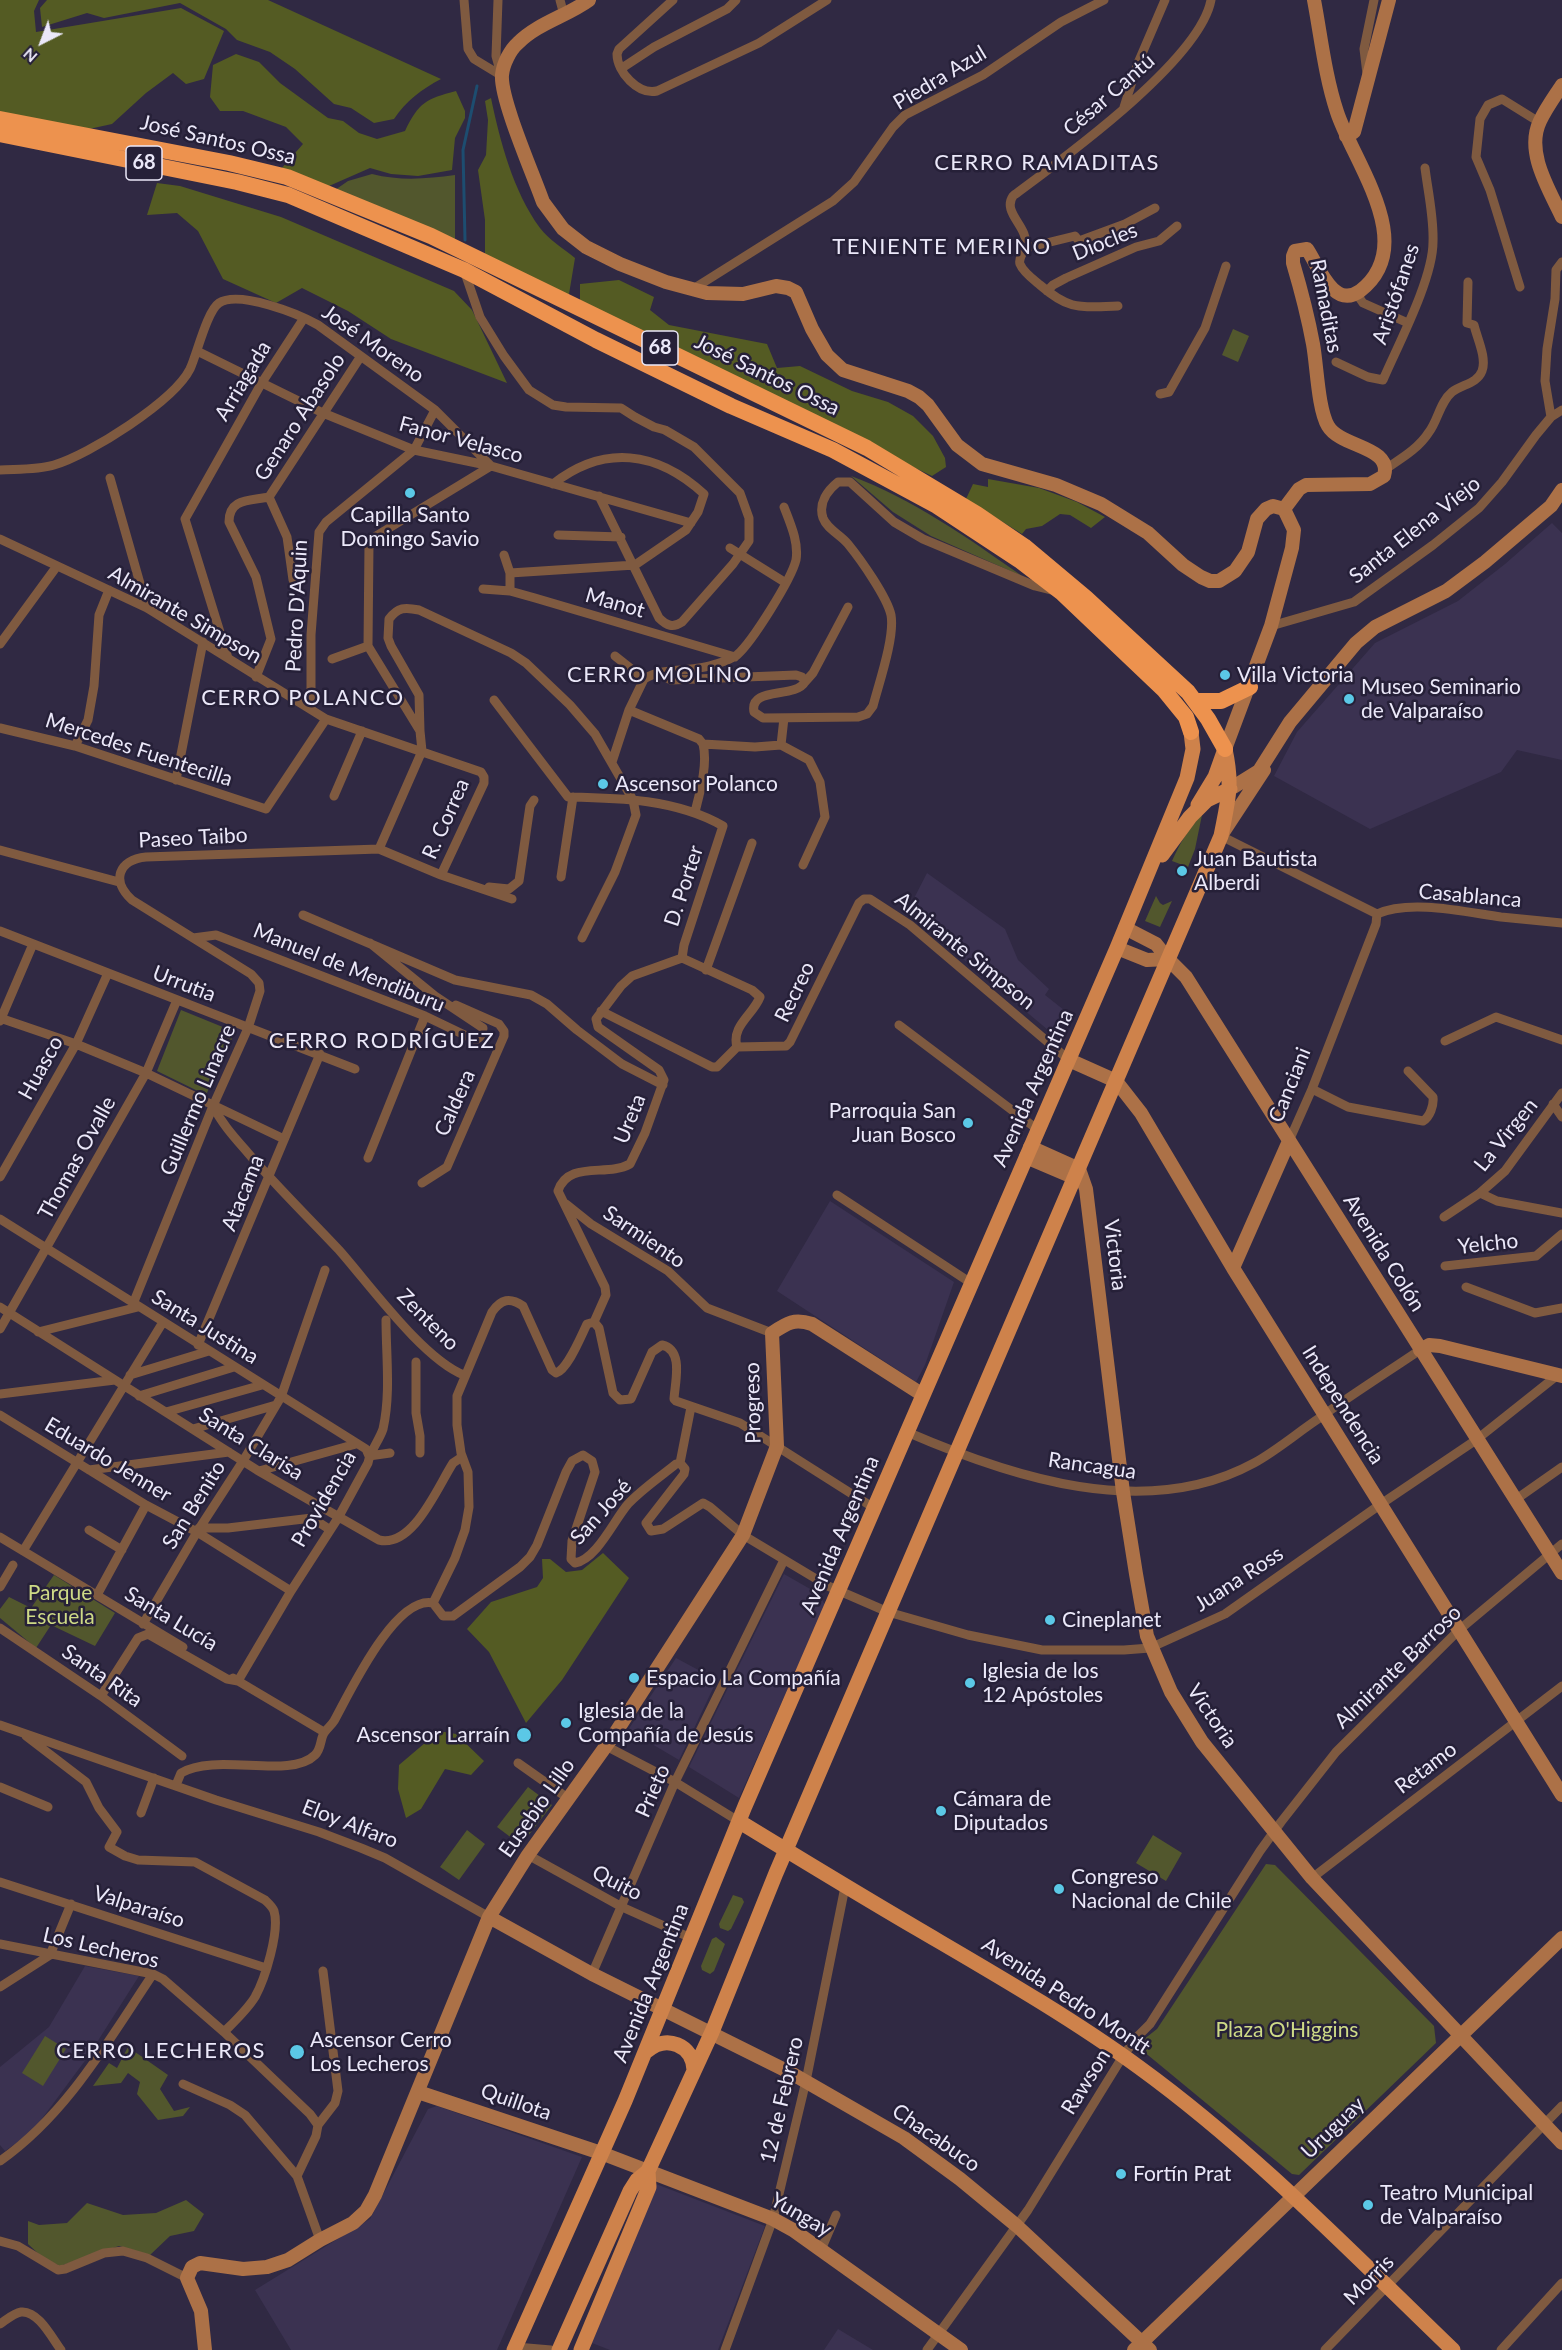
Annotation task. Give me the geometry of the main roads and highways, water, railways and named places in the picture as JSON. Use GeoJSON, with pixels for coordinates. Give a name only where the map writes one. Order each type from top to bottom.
{"type":"FeatureCollection","features":[{"type":"Feature","properties":{"kind":"highway","name":"José Santos Ossa"},"geometry":{"type":"LineString","coordinates":[[0,119],[229,163],[287,177],[431,236],[867,448],[977,514],[1024,546],[1086,598],[1176,680],[1195,701],[1225,749]]}},
{"type":"Feature","properties":{"kind":"highway","name":"José Santos Ossa"},"geometry":{"type":"LineString","coordinates":[[0,134],[237,182],[288,195],[464,270],[596,340],[732,406],[833,450],[891,480],[993,542],[1062,593],[1164,690],[1186,717],[1191,732]]}},
{"type":"Feature","properties":{"kind":"highway"},"geometry":{"type":"LineString","coordinates":[[1195,701],[1221,701],[1250,687]]}},
{"type":"Feature","properties":{"kind":"main road","name":"Avenida Argentina"},"geometry":{"type":"LineString","coordinates":[[515,2348],[647,2051],[691,1938],[838,1591],[1117,948],[1186,778],[1192,749],[1191,732]]}},
{"type":"Feature","properties":{"kind":"main road"},"geometry":{"type":"LineString","coordinates":[[559,2350],[630,2191],[637,2180],[648,2170],[712,2032],[888,1612],[1080,1179],[1116,1081],[1221,836],[1230,789],[1225,749]]}},
{"type":"Feature","properties":{"kind":"main road"},"geometry":{"type":"LineString","coordinates":[[1190,817],[1215,777],[1225,749]]}},
{"type":"Feature","properties":{"kind":"main road"},"geometry":{"type":"LineString","coordinates":[[1139,893],[1168,844],[1190,817],[1207,800],[1230,789]]}},
{"type":"Feature","properties":{"kind":"main road"},"geometry":{"type":"LineString","coordinates":[[1190,817],[1203,807],[1215,809],[1221,836]]}},
{"type":"Feature","properties":{"kind":"main road","name":"Avenida Pedro Montt"},"geometry":{"type":"LineString","coordinates":[[740,1822],[845,1887],[998,1976],[1123,2056],[1211,2124],[1293,2197],[1453,2350]]}},
{"type":"Feature","properties":{"kind":"main road"},"geometry":{"type":"LineString","coordinates":[[647,2051],[657,2044],[675,2043],[689,2054],[694,2070]]}},
{"type":"Feature","properties":{"kind":"main road"},"geometry":{"type":"LineString","coordinates":[[581,2350],[648,2187],[648,2170]]}},
{"type":"Feature","properties":{"kind":"waterway"},"geometry":{"type":"LineString","coordinates":[[465,240],[463,150],[477,86]]}},
{"type":"Feature","properties":{"kind":"place","name":"Capilla Santo Domingo Savio"},"geometry":{"type":"Point","coordinates":[410,493]}},
{"type":"Feature","properties":{"kind":"place","name":"Villa Victoria"},"geometry":{"type":"Point","coordinates":[1225,675]}},
{"type":"Feature","properties":{"kind":"place","name":"Museo Seminario de Valparaíso"},"geometry":{"type":"Point","coordinates":[1349,699]}},
{"type":"Feature","properties":{"kind":"place","name":"Ascensor Polanco"},"geometry":{"type":"Point","coordinates":[603,784]}},
{"type":"Feature","properties":{"kind":"place","name":"Juan Bautista Alberdi"},"geometry":{"type":"Point","coordinates":[1182,871]}},
{"type":"Feature","properties":{"kind":"place","name":"Parroquia San Juan Bosco"},"geometry":{"type":"Point","coordinates":[968,1123]}},
{"type":"Feature","properties":{"kind":"place","name":"Cineplanet"},"geometry":{"type":"Point","coordinates":[1050,1620]}},
{"type":"Feature","properties":{"kind":"place","name":"Espacio La Compañía"},"geometry":{"type":"Point","coordinates":[634,1678]}},
{"type":"Feature","properties":{"kind":"place","name":"Iglesia de los 12 Apóstoles"},"geometry":{"type":"Point","coordinates":[970,1683]}},
{"type":"Feature","properties":{"kind":"place","name":"Iglesia de la Compañía de Jesús"},"geometry":{"type":"Point","coordinates":[566,1723]}},
{"type":"Feature","properties":{"kind":"place","name":"Ascensor Larraín"},"geometry":{"type":"Point","coordinates":[524,1735]}},
{"type":"Feature","properties":{"kind":"place","name":"Cámara de Diputados"},"geometry":{"type":"Point","coordinates":[941,1811]}},
{"type":"Feature","properties":{"kind":"place","name":"Congreso Nacional de Chile"},"geometry":{"type":"Point","coordinates":[1059,1889]}},
{"type":"Feature","properties":{"kind":"place","name":"Ascensor Cerro Los Lecheros"},"geometry":{"type":"Point","coordinates":[297,2052]}},
{"type":"Feature","properties":{"kind":"place","name":"Fortín Prat"},"geometry":{"type":"Point","coordinates":[1121,2174]}},
{"type":"Feature","properties":{"kind":"place","name":"Teatro Municipal de Valparaíso"},"geometry":{"type":"Point","coordinates":[1368,2205]}},
{"type":"Feature","properties":{"kind":"district","name":"CERRO RAMADITAS"},"geometry":{"type":"Point","coordinates":[1047,163]}},
{"type":"Feature","properties":{"kind":"district","name":"TENIENTE MERINO"},"geometry":{"type":"Point","coordinates":[942,247]}},
{"type":"Feature","properties":{"kind":"district","name":"CERRO MOLINO"},"geometry":{"type":"Point","coordinates":[660,675]}},
{"type":"Feature","properties":{"kind":"district","name":"CERRO POLANCO"},"geometry":{"type":"Point","coordinates":[303,698]}},
{"type":"Feature","properties":{"kind":"district","name":"CERRO RODRÍGUEZ"},"geometry":{"type":"Point","coordinates":[382,1041]}},
{"type":"Feature","properties":{"kind":"district","name":"CERRO LECHEROS"},"geometry":{"type":"Point","coordinates":[161,2051]}},
{"type":"Feature","properties":{"kind":"park label","name":"Parque Escuela"},"geometry":{"type":"Point","coordinates":[60,1605]}},
{"type":"Feature","properties":{"kind":"park label","name":"Plaza O'Higgins"},"geometry":{"type":"Point","coordinates":[1287,2030]}}]}
